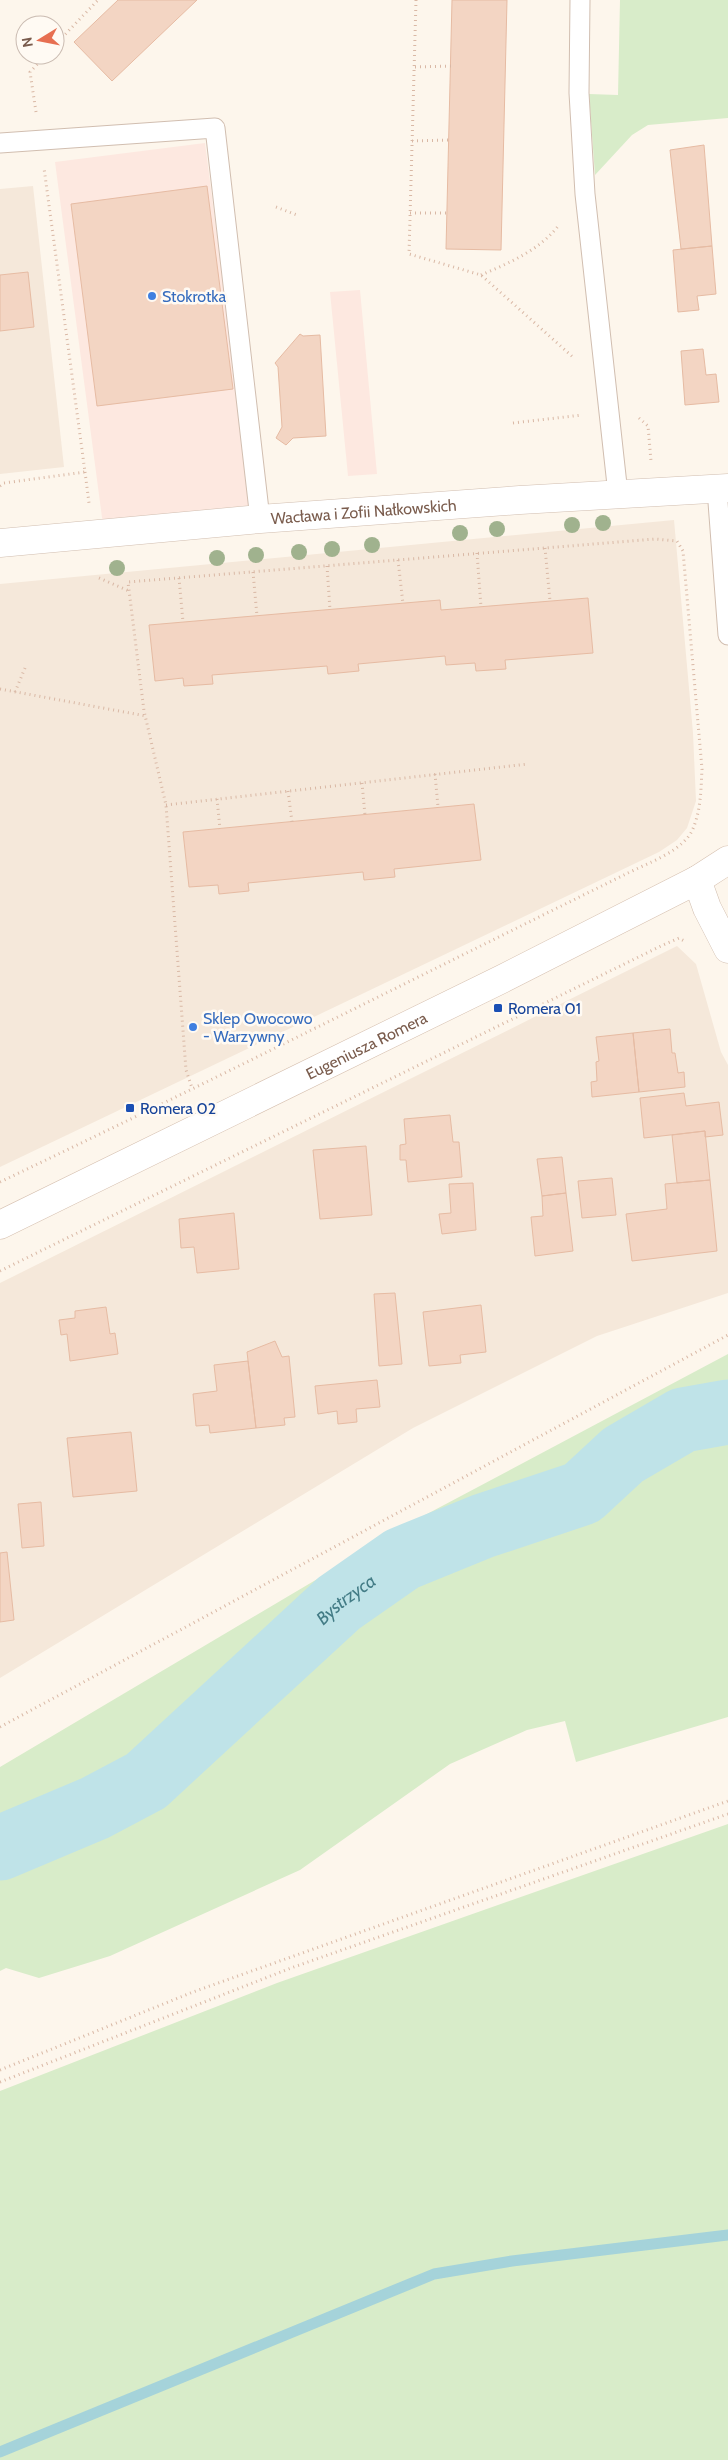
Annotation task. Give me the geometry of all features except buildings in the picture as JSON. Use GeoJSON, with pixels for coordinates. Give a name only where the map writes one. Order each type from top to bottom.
{"type":"FeatureCollection","features":[{"type":"Feature","properties":{"kind":"street","name":"Wacława i Zofii Nałkowskich"},"geometry":{"type":"LineString","coordinates":[[0,543],[260,518],[618,494],[723,489]]}},
{"type":"Feature","properties":{"kind":"street","name":"Eugeniusza Romera"},"geometry":{"type":"LineString","coordinates":[[0,1225],[486,987],[697,880],[728,860]]}},
{"type":"Feature","properties":{"kind":"street"},"geometry":{"type":"LineString","coordinates":[[697,880],[707,908],[728,949]]}},
{"type":"Feature","properties":{"kind":"lane"},"geometry":{"type":"LineString","coordinates":[[580,0],[579,93],[585,194],[618,494]]}},
{"type":"Feature","properties":{"kind":"lane"},"geometry":{"type":"LineString","coordinates":[[0,143],[216,128],[260,518]]}},
{"type":"Feature","properties":{"kind":"lane"},"geometry":{"type":"LineString","coordinates":[[723,489],[728,635]]}},
{"type":"Feature","properties":{"kind":"path"},"geometry":{"type":"LineString","coordinates":[[65,35],[98,0]]}},
{"type":"Feature","properties":{"kind":"path"},"geometry":{"type":"LineString","coordinates":[[416,0],[408,254],[481,275],[606,387]]}},
{"type":"Feature","properties":{"kind":"path"},"geometry":{"type":"LineString","coordinates":[[37,65],[30,72],[90,510]]}},
{"type":"Feature","properties":{"kind":"path"},"geometry":{"type":"LineString","coordinates":[[415,67],[450,66]]}},
{"type":"Feature","properties":{"kind":"path"},"geometry":{"type":"LineString","coordinates":[[412,141],[449,140]]}},
{"type":"Feature","properties":{"kind":"path"},"geometry":{"type":"LineString","coordinates":[[276,207],[297,215]]}},
{"type":"Feature","properties":{"kind":"path"},"geometry":{"type":"LineString","coordinates":[[410,213],[447,213]]}},
{"type":"Feature","properties":{"kind":"path"},"geometry":{"type":"LineString","coordinates":[[481,275],[515,260],[550,237],[561,224]]}},
{"type":"Feature","properties":{"kind":"path"},"geometry":{"type":"LineString","coordinates":[[513,423],[583,415],[582,406]]}},
{"type":"Feature","properties":{"kind":"path"},"geometry":{"type":"LineString","coordinates":[[0,486],[86,472]]}},
{"type":"Feature","properties":{"kind":"path"},"geometry":{"type":"LineString","coordinates":[[0,1182],[192,1088],[661,856],[681,844],[694,828],[700,801],[702,769],[683,551],[677,541],[655,539],[128,582],[146,716],[166,805],[186,1070],[192,1088]]}},
{"type":"Feature","properties":{"kind":"path"},"geometry":{"type":"LineString","coordinates":[[545,548],[550,601]]}},
{"type":"Feature","properties":{"kind":"path"},"geometry":{"type":"LineString","coordinates":[[477,553],[481,607]]}},
{"type":"Feature","properties":{"kind":"path"},"geometry":{"type":"LineString","coordinates":[[398,560],[403,604]]}},
{"type":"Feature","properties":{"kind":"path"},"geometry":{"type":"LineString","coordinates":[[327,566],[330,610]]}},
{"type":"Feature","properties":{"kind":"path"},"geometry":{"type":"LineString","coordinates":[[253,572],[257,616]]}},
{"type":"Feature","properties":{"kind":"path"},"geometry":{"type":"LineString","coordinates":[[99,578],[129,591]]}},
{"type":"Feature","properties":{"kind":"path"},"geometry":{"type":"LineString","coordinates":[[179,578],[184,622]]}},
{"type":"Feature","properties":{"kind":"path"},"geometry":{"type":"LineString","coordinates":[[15,692],[25,668]]}},
{"type":"Feature","properties":{"kind":"path"},"geometry":{"type":"LineString","coordinates":[[0,689],[146,716]]}},
{"type":"Feature","properties":{"kind":"path"},"geometry":{"type":"LineString","coordinates":[[166,805],[528,764]]}},
{"type":"Feature","properties":{"kind":"path"},"geometry":{"type":"LineString","coordinates":[[435,774],[438,807]]}},
{"type":"Feature","properties":{"kind":"path"},"geometry":{"type":"LineString","coordinates":[[362,782],[365,814]]}},
{"type":"Feature","properties":{"kind":"path"},"geometry":{"type":"LineString","coordinates":[[288,791],[292,822]]}},
{"type":"Feature","properties":{"kind":"path"},"geometry":{"type":"LineString","coordinates":[[217,799],[220,829]]}},
{"type":"Feature","properties":{"kind":"path"},"geometry":{"type":"LineString","coordinates":[[0,1271],[663,945],[679,938],[694,946]]}},
{"type":"Feature","properties":{"kind":"path"},"geometry":{"type":"LineString","coordinates":[[0,1727],[728,1335]]}},
{"type":"Feature","properties":{"kind":"path"},"geometry":{"type":"LineString","coordinates":[[0,2070],[202,1989],[728,1801]]}},
{"type":"Feature","properties":{"kind":"path"},"geometry":{"type":"LineString","coordinates":[[0,2082],[291,1968],[728,1814]]}},
{"type":"Feature","properties":{"kind":"shaded area"},"geometry":{"type":"Polygon","coordinates":[[[205,143],[252,505],[103,525],[55,162],[205,143]]]}},
{"type":"Feature","properties":{"kind":"shaded area"},"geometry":{"type":"Polygon","coordinates":[[[33,186],[64,467],[0,474],[0,189],[33,186]]]}},
{"type":"Feature","properties":{"kind":"shaded area"},"geometry":{"type":"Polygon","coordinates":[[[360,290],[377,474],[348,476],[330,292],[360,290]]]}},
{"type":"Feature","properties":{"kind":"shaded area"},"geometry":{"type":"Polygon","coordinates":[[[674,520],[693,733],[696,801],[687,828],[677,840],[659,852],[0,1167],[0,584],[674,520]]]}},
{"type":"Feature","properties":{"kind":"shaded area"},"geometry":{"type":"Polygon","coordinates":[[[677,946],[696,964],[721,1052],[728,1065],[728,1293],[597,1336],[413,1428],[0,1678],[0,1283],[677,946]]]}},
{"type":"Feature","properties":{"kind":"green space"},"geometry":{"type":"Polygon","coordinates":[[[620,0],[728,0],[728,118],[648,125],[632,135],[595,175],[589,94],[618,95],[620,0]]]}},
{"type":"Feature","properties":{"kind":"green space"},"geometry":{"type":"Polygon","coordinates":[[[728,1354],[728,1717],[576,1762],[565,1721],[527,1730],[450,1764],[300,1870],[110,1956],[39,1978],[6,1968],[0,1971],[0,1767],[427,1514],[728,1354]]]}},
{"type":"Feature","properties":{"kind":"green space"},"geometry":{"type":"Polygon","coordinates":[[[728,1824],[728,2460],[0,2460],[0,2091],[277,1983],[728,1824]]]}},
{"type":"Feature","properties":{"kind":"waterway","name":"Bystrzyca"},"geometry":{"type":"LineString","coordinates":[[0,1848],[95,1808],[146,1781],[339,1603],[402,1559],[483,1526],[582,1493],[623,1455],[683,1420],[728,1412]]}},
{"type":"Feature","properties":{"kind":"waterway"},"geometry":{"type":"LineString","coordinates":[[0,2452],[434,2274],[512,2261],[728,2235]]}},
{"type":"Feature","properties":{"kind":"place","name":"Stokrotka"},"geometry":{"type":"Point","coordinates":[152,296]}},
{"type":"Feature","properties":{"kind":"place","name":"Romera 01"},"geometry":{"type":"Point","coordinates":[498,1008]}},
{"type":"Feature","properties":{"kind":"place","name":"Sklep Owocowo - Warzywny"},"geometry":{"type":"Point","coordinates":[193,1027]}},
{"type":"Feature","properties":{"kind":"place","name":"Romera 02"},"geometry":{"type":"Point","coordinates":[130,1108]}}]}
